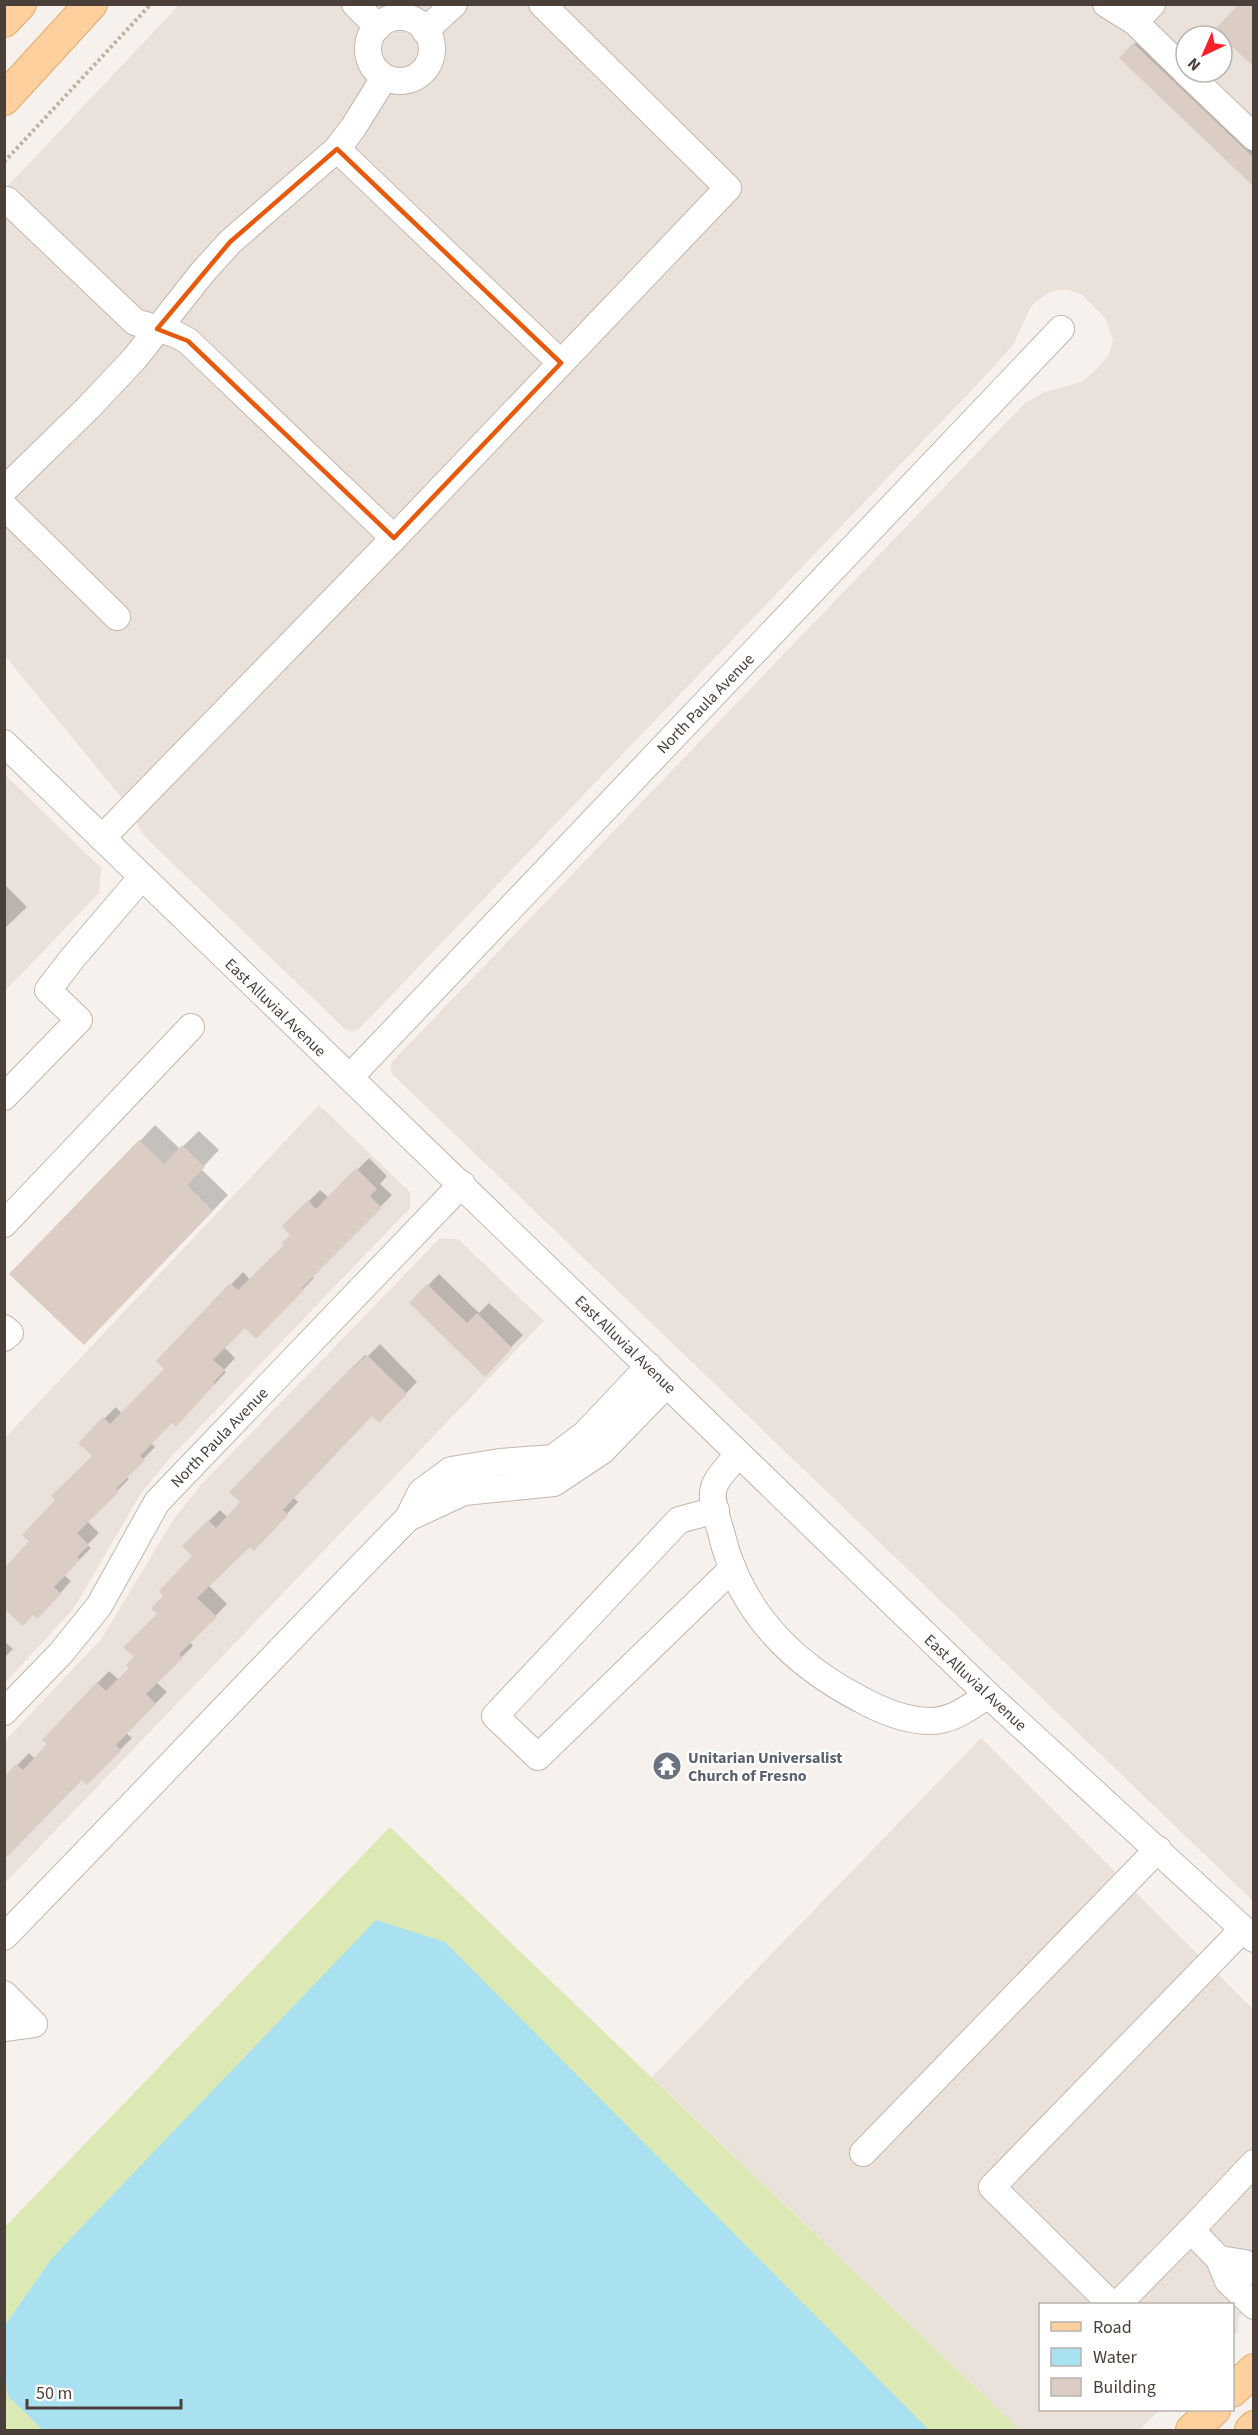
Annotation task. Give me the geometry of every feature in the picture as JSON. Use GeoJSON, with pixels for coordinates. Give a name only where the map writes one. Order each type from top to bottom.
{"type":"FeatureCollection","features":[{"type":"Feature","properties":{"kind":"main road"},"geometry":{"type":"LineString","coordinates":[[4,21],[20,4]]}},
{"type":"Feature","properties":{"kind":"main road"},"geometry":{"type":"LineString","coordinates":[[4,99],[91,4]]}},
{"type":"Feature","properties":{"kind":"main road"},"geometry":{"type":"LineString","coordinates":[[1234,2390],[1254,2370]]}},
{"type":"Feature","properties":{"kind":"main road"},"geometry":{"type":"LineString","coordinates":[[1192,2430],[1212,2411]]}},
{"type":"Feature","properties":{"kind":"street"},"geometry":{"type":"LineString","coordinates":[[355,4],[378,27]]}},
{"type":"Feature","properties":{"kind":"street"},"geometry":{"type":"LineString","coordinates":[[425,31],[454,4]]}},
{"type":"Feature","properties":{"kind":"street"},"geometry":{"type":"LineString","coordinates":[[102,838],[394,538],[728,188],[542,4]]}},
{"type":"Feature","properties":{"kind":"street"},"geometry":{"type":"LineString","coordinates":[[1106,4],[1139,10],[1174,56]]}},
{"type":"Feature","properties":{"kind":"street"},"geometry":{"type":"LineString","coordinates":[[401,17],[412,20],[425,31],[432,43],[432,54],[423,72],[404,81],[384,78],[370,62],[369,41],[378,27],[390,19],[401,17]]}},
{"type":"Feature","properties":{"kind":"street"},"geometry":{"type":"LineString","coordinates":[[4,490],[89,407],[135,358],[202,273],[230,242],[256,217],[337,149],[384,78]]}},
{"type":"Feature","properties":{"kind":"street"},"geometry":{"type":"LineString","coordinates":[[1199,84],[1254,137]]}},
{"type":"Feature","properties":{"kind":"street"},"geometry":{"type":"LineString","coordinates":[[337,149],[561,363]]}},
{"type":"Feature","properties":{"kind":"street"},"geometry":{"type":"LineString","coordinates":[[7,200],[135,322],[175,334],[188,341],[394,538]]}},
{"type":"Feature","properties":{"kind":"street","name":"North Paula Avenue"},"geometry":{"type":"LineString","coordinates":[[350,1077],[1061,329]]}},
{"type":"Feature","properties":{"kind":"street"},"geometry":{"type":"LineString","coordinates":[[4,506],[117,617]]}},
{"type":"Feature","properties":{"kind":"street","name":"East Alluvial Avenue"},"geometry":{"type":"LineString","coordinates":[[4,743],[988,1695],[1248,1934]]}},
{"type":"Feature","properties":{"kind":"street"},"geometry":{"type":"LineString","coordinates":[[4,1097],[79,1020],[48,990],[142,877]]}},
{"type":"Feature","properties":{"kind":"street"},"geometry":{"type":"LineString","coordinates":[[4,1224],[191,1027]]}},
{"type":"Feature","properties":{"kind":"street","name":"North Paula Avenue"},"geometry":{"type":"LineString","coordinates":[[4,1712],[61,1653],[99,1606],[158,1502],[462,1184]]}},
{"type":"Feature","properties":{"kind":"street"},"geometry":{"type":"LineString","coordinates":[[4,1328],[10,1333],[4,1338]]}},
{"type":"Feature","properties":{"kind":"street"},"geometry":{"type":"LineString","coordinates":[[4,1937],[408,1518],[464,1492],[554,1483],[602,1451],[658,1375]]}},
{"type":"Feature","properties":{"kind":"street"},"geometry":{"type":"LineString","coordinates":[[738,1454],[714,1486],[712,1497],[723,1541],[744,1595],[766,1627],[790,1652],[831,1684],[875,1707],[915,1720],[947,1719],[988,1695]]}},
{"type":"Feature","properties":{"kind":"street"},"geometry":{"type":"LineString","coordinates":[[716,1510],[679,1520],[495,1716],[538,1757],[734,1568]]}},
{"type":"Feature","properties":{"kind":"street"},"geometry":{"type":"LineString","coordinates":[[863,2153],[1158,1850]]}},
{"type":"Feature","properties":{"kind":"street"},"geometry":{"type":"LineString","coordinates":[[1111,2303],[992,2187],[1248,1934]]}},
{"type":"Feature","properties":{"kind":"street"},"geometry":{"type":"LineString","coordinates":[[4,1994],[34,2024],[4,2028]]}},
{"type":"Feature","properties":{"kind":"street"},"geometry":{"type":"LineString","coordinates":[[1119,2303],[1254,2163]]}},
{"type":"Feature","properties":{"kind":"street"},"geometry":{"type":"LineString","coordinates":[[1191,2230],[1219,2259],[1228,2281],[1254,2306]]}},
{"type":"Feature","properties":{"kind":"street"},"geometry":{"type":"LineString","coordinates":[[1219,2259],[1245,2263],[1254,2272]]}},
{"type":"Feature","properties":{"kind":"path"},"geometry":{"type":"LineString","coordinates":[[4,162],[151,4]]}},
{"type":"Feature","properties":{"kind":"highlighted area"},"geometry":{"type":"Polygon","coordinates":[[[337,149],[561,363],[394,538],[188,341],[157,329],[230,242],[337,149]]]}},
{"type":"Feature","properties":{"kind":"shaded area"},"geometry":{"type":"Polygon","coordinates":[[[179,5],[1253,5],[1253,1901],[393,1075],[390,1069],[392,1062],[1025,403],[1047,391],[1081,382],[1096,370],[1108,356],[1113,340],[1105,318],[1082,295],[1068,290],[1057,290],[1046,294],[1031,306],[1013,345],[990,371],[359,1029],[352,1032],[345,1029],[145,837],[121,797],[5,656],[4,190],[179,5]]]}},
{"type":"Feature","properties":{"kind":"shaded area"},"geometry":{"type":"Polygon","coordinates":[[[4,774],[101,868],[99,893],[5,991],[4,774]]]}},
{"type":"Feature","properties":{"kind":"shaded area"},"geometry":{"type":"Polygon","coordinates":[[[319,1105],[410,1192],[410,1208],[169,1459],[141,1493],[74,1608],[5,1683],[5,1438],[319,1105]]]}},
{"type":"Feature","properties":{"kind":"shaded area"},"geometry":{"type":"Polygon","coordinates":[[[440,1238],[458,1239],[544,1321],[5,1883],[5,1741],[102,1638],[173,1520],[201,1485],[440,1238]]]}},
{"type":"Feature","properties":{"kind":"shaded area"},"geometry":{"type":"Polygon","coordinates":[[[981,1738],[1253,2009],[1253,2302],[1238,2318],[1238,2331],[1234,2336],[1234,2303],[1039,2303],[1039,2411],[1159,2411],[1139,2430],[1020,2430],[652,2077],[981,1738]]]}},
{"type":"Feature","properties":{"kind":"green space"},"geometry":{"type":"Polygon","coordinates":[[[390,1827],[1020,2430],[5,2430],[4,2228],[390,1827]]]}},
{"type":"Feature","properties":{"kind":"water"},"geometry":{"type":"Polygon","coordinates":[[[376,1920],[445,1942],[929,2430],[43,2430],[8,2396],[5,2374],[5,2325],[53,2257],[376,1920]]]}},
{"type":"Feature","properties":{"kind":"building"},"geometry":{"type":"Polygon","coordinates":[[[1239,4],[1254,4],[1254,67],[1234,48],[1234,24],[1220,24],[1239,4]]]}},
{"type":"Feature","properties":{"kind":"building"},"geometry":{"type":"Polygon","coordinates":[[[1133,43],[1254,158],[1254,187],[1119,58],[1133,43]]]}},
{"type":"Feature","properties":{"kind":"building"},"geometry":{"type":"Polygon","coordinates":[[[139,1140],[164,1164],[182,1145],[205,1167],[187,1185],[213,1211],[84,1345],[9,1274],[139,1140]]]}},
{"type":"Feature","properties":{"kind":"building"},"geometry":{"type":"Polygon","coordinates":[[[356,1168],[377,1189],[370,1196],[382,1208],[302,1288],[304,1290],[256,1339],[245,1328],[213,1360],[225,1370],[213,1383],[215,1384],[176,1427],[172,1423],[140,1456],[145,1460],[116,1489],[119,1492],[77,1533],[89,1545],[77,1557],[80,1560],[54,1587],[61,1594],[37,1619],[33,1615],[23,1626],[4,1609],[4,1568],[29,1541],[22,1535],[55,1500],[51,1496],[92,1456],[78,1443],[103,1417],[110,1424],[164,1369],[156,1361],[230,1283],[238,1290],[284,1245],[282,1243],[290,1235],[282,1226],[308,1200],[316,1209],[356,1168]]]}},
{"type":"Feature","properties":{"kind":"building"},"geometry":{"type":"Polygon","coordinates":[[[427,1284],[467,1323],[477,1313],[512,1348],[485,1377],[409,1303],[427,1284]]]}},
{"type":"Feature","properties":{"kind":"building"},"geometry":{"type":"Polygon","coordinates":[[[367,1355],[407,1394],[379,1423],[372,1416],[283,1510],[288,1515],[254,1551],[250,1547],[197,1598],[217,1617],[179,1654],[183,1658],[146,1694],[156,1704],[116,1745],[121,1751],[87,1785],[82,1780],[4,1860],[4,1777],[16,1764],[23,1770],[47,1744],[42,1740],[97,1682],[106,1691],[129,1668],[126,1665],[134,1657],[123,1647],[157,1614],[151,1608],[163,1596],[159,1591],[192,1556],[182,1546],[208,1520],[216,1528],[240,1502],[229,1492],[353,1366],[367,1355]]]}},
{"type":"Feature","properties":{"kind":"place","name":"Unitarian Universalist Church of Fresno"},"geometry":{"type":"Point","coordinates":[667,1766]}}]}
